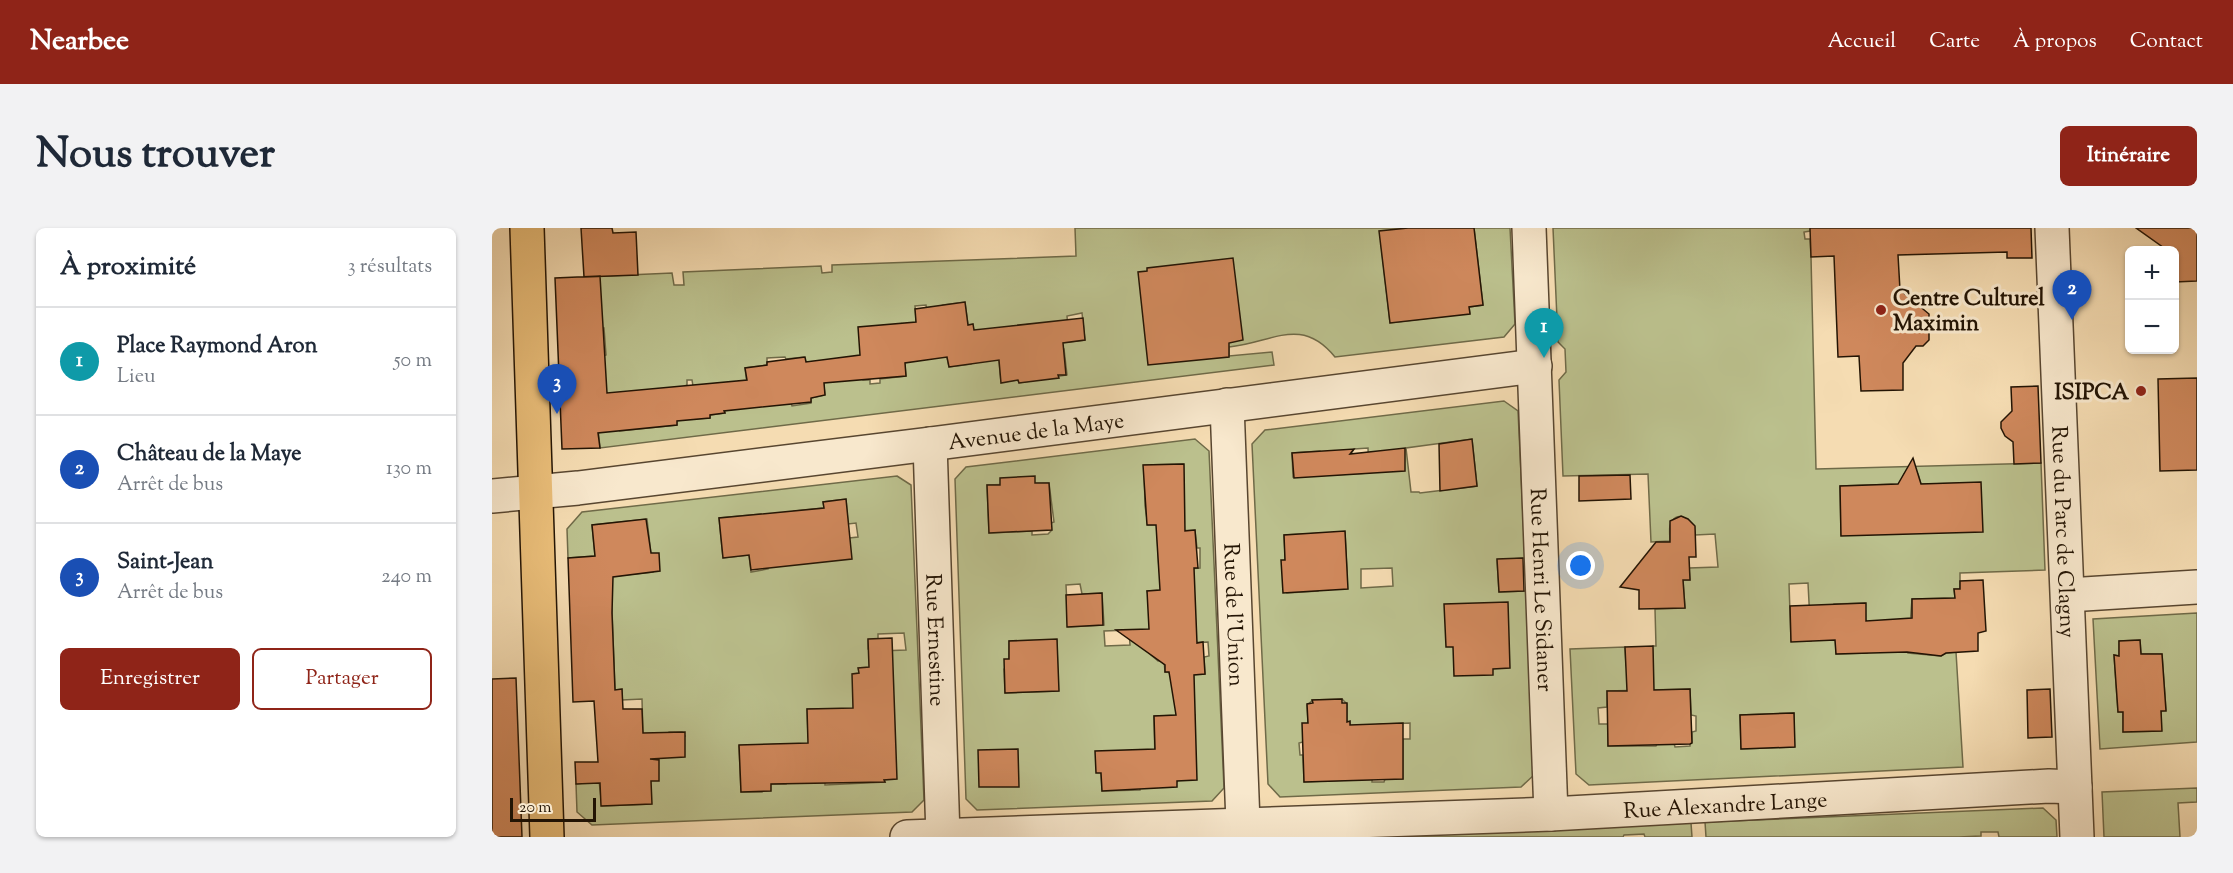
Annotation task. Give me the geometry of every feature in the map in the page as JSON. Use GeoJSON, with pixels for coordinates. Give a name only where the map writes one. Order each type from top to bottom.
{"type":"FeatureCollection","features":[{"type":"Feature","properties":{"kind":"main road"},"geometry":{"type":"LineString","coordinates":[[527,228],[547,837]]}},
{"type":"Feature","properties":{"kind":"street","name":"Rue Henri Le Sidaner"},"geometry":{"type":"LineString","coordinates":[[1529,228],[1551,814]]}},
{"type":"Feature","properties":{"kind":"street","name":"Rue du Parc de Clagny"},"geometry":{"type":"LineString","coordinates":[[2052,228],[2077,837]]}},
{"type":"Feature","properties":{"kind":"street","name":"Avenue de la Maye"},"geometry":{"type":"LineString","coordinates":[[492,496],[930,444],[1535,366]]}},
{"type":"Feature","properties":{"kind":"street","name":"Rue de l'Union"},"geometry":{"type":"LineString","coordinates":[[1227,405],[1243,823]]}},
{"type":"Feature","properties":{"kind":"street","name":"Rue Ernestine"},"geometry":{"type":"LineString","coordinates":[[930,444],[943,836]]}},
{"type":"Feature","properties":{"kind":"street"},"geometry":{"type":"LineString","coordinates":[[2068,595],[2197,587]]}},
{"type":"Feature","properties":{"kind":"street","name":"Rue Alexandre Lange"},"geometry":{"type":"LineString","coordinates":[[907,837],[1243,823],[1551,814],[2049,786],[2075,787]]}},
{"type":"Feature","properties":{"kind":"green space"},"geometry":{"type":"Polygon","coordinates":[[[1075,228],[1408,228],[1380,234],[1390,323],[1470,313],[1469,307],[1483,305],[1474,228],[1510,228],[1515,324],[1504,337],[1335,357],[1322,344],[1310,337],[1298,334],[1285,335],[1229,347],[1229,356],[1272,352],[1274,365],[600,448],[598,428],[600,357],[606,355],[604,328],[602,328],[584,277],[672,273],[674,285],[684,285],[683,272],[821,266],[822,273],[832,272],[832,265],[1076,256],[1075,228]],[[965,302],[943,305],[927,312],[926,305],[915,306],[917,333],[947,357],[949,367],[971,364],[969,349],[976,348],[973,325],[968,325],[965,302]],[[1082,313],[1067,316],[1069,342],[1085,340],[1082,313]],[[901,324],[861,358],[863,380],[870,380],[870,384],[880,383],[880,379],[906,376],[901,324]],[[1032,324],[996,331],[1001,382],[1018,380],[1019,383],[1067,375],[1064,349],[1032,324]],[[804,357],[767,358],[767,365],[745,368],[748,393],[791,403],[792,406],[811,403],[811,398],[825,395],[821,361],[806,362],[804,357]],[[687,380],[685,386],[689,419],[710,418],[710,415],[725,413],[721,383],[693,386],[692,380],[687,380]],[[674,394],[619,431],[677,425],[674,394]]]}},
{"type":"Feature","properties":{"kind":"green space"},"geometry":{"type":"Polygon","coordinates":[[[1553,228],[1810,228],[1810,231],[1804,232],[1805,239],[1810,239],[1811,257],[1816,469],[2041,463],[2045,570],[1960,573],[1960,589],[1954,589],[1955,598],[1912,599],[1908,653],[1941,656],[1956,652],[1963,767],[1589,785],[1576,774],[1570,649],[1625,647],[1626,665],[1656,646],[1655,609],[1685,608],[1683,580],[1690,580],[1689,568],[1718,567],[1715,534],[1695,535],[1691,524],[1684,517],[1675,518],[1672,521],[1670,541],[1651,542],[1648,474],[1563,476],[1559,380],[1566,372],[1565,349],[1558,342],[1553,228]],[[1912,471],[1904,474],[1900,484],[1840,486],[1841,535],[1981,483],[1921,484],[1918,474],[1912,471]],[[1808,583],[1789,584],[1791,641],[1811,641],[1808,583]],[[1865,603],[1834,604],[1836,654],[1867,653],[1865,603]],[[1690,689],[1607,691],[1607,707],[1598,708],[1599,724],[1608,724],[1608,746],[1656,746],[1657,744],[1674,743],[1675,747],[1690,746],[1692,732],[1696,731],[1696,716],[1691,715],[1690,689]],[[1794,713],[1740,715],[1741,749],[1794,747],[1794,713]]]}},
{"type":"Feature","properties":{"kind":"green space"},"geometry":{"type":"Polygon","coordinates":[[[1504,401],[1518,411],[1525,558],[1497,560],[1499,592],[1526,591],[1535,774],[1521,787],[1280,797],[1268,784],[1252,444],[1265,430],[1504,401]],[[1472,439],[1406,448],[1411,492],[1420,493],[1477,486],[1472,439]],[[1368,448],[1354,449],[1348,458],[1327,459],[1320,451],[1292,453],[1293,477],[1369,473],[1368,448]],[[1345,532],[1284,535],[1287,593],[1318,591],[1317,574],[1347,572],[1345,532]],[[1392,568],[1361,569],[1361,588],[1393,586],[1392,568]],[[1342,699],[1313,700],[1307,705],[1308,723],[1303,742],[1299,743],[1300,755],[1303,755],[1304,782],[1372,779],[1372,782],[1384,782],[1385,779],[1403,779],[1403,739],[1410,739],[1410,723],[1350,728],[1350,722],[1347,722],[1347,704],[1342,699]]]}},
{"type":"Feature","properties":{"kind":"green space"},"geometry":{"type":"Polygon","coordinates":[[[1195,439],[1209,451],[1224,788],[1212,801],[977,810],[966,799],[955,479],[966,467],[1195,439]],[[1183,464],[1144,465],[1148,525],[1184,523],[1183,464]],[[1049,483],[987,485],[989,533],[1032,531],[1032,535],[1048,534],[1051,531],[1051,523],[1054,522],[1049,483]],[[1195,530],[1157,532],[1159,570],[1164,590],[1147,591],[1158,634],[1186,569],[1200,568],[1200,548],[1197,548],[1195,530]],[[1080,584],[1066,585],[1068,627],[1104,625],[1102,593],[1082,594],[1080,584]],[[1129,630],[1104,631],[1105,646],[1130,645],[1129,630]],[[1057,640],[1009,641],[1009,668],[1004,669],[1005,693],[1058,691],[1057,640]],[[1208,642],[1151,644],[1151,655],[1158,661],[1164,660],[1165,672],[1169,672],[1170,675],[1205,674],[1204,657],[1209,656],[1208,642]],[[1195,715],[1154,716],[1155,761],[1177,781],[1195,715]],[[1139,750],[1101,773],[1102,791],[1140,790],[1139,750]]]}},
{"type":"Feature","properties":{"kind":"green space"},"geometry":{"type":"Polygon","coordinates":[[[897,476],[911,485],[924,800],[912,812],[592,825],[577,812],[576,784],[599,781],[602,806],[651,804],[650,765],[631,765],[685,736],[682,732],[669,732],[667,735],[643,736],[642,699],[622,700],[622,689],[615,690],[612,610],[605,577],[653,572],[647,519],[592,525],[595,556],[568,558],[567,529],[582,512],[897,476]],[[846,499],[823,502],[824,508],[795,511],[849,538],[858,537],[856,523],[848,524],[846,499]],[[761,514],[719,518],[723,558],[749,555],[751,572],[768,569],[761,514]],[[904,633],[878,634],[878,639],[868,640],[868,649],[906,650],[904,633]],[[807,709],[808,736],[834,709],[807,709]],[[785,744],[739,746],[741,792],[762,792],[771,784],[786,784],[785,744]],[[824,747],[825,785],[885,782],[884,780],[824,747]]]}},
{"type":"Feature","properties":{"kind":"green space"},"geometry":{"type":"Polygon","coordinates":[[[2197,613],[2197,742],[2100,749],[2093,619],[2197,613]],[[2140,640],[2119,641],[2119,656],[2114,655],[2118,712],[2123,712],[2123,732],[2161,731],[2161,711],[2166,710],[2162,654],[2141,654],[2140,640]]]}},
{"type":"Feature","properties":{"kind":"green space"},"geometry":{"type":"Polygon","coordinates":[[[2197,788],[2197,802],[2178,803],[2180,837],[2104,837],[2102,792],[2197,788]]]}},
{"type":"Feature","properties":{"kind":"green space"},"geometry":{"type":"Polygon","coordinates":[[[2043,808],[2056,820],[2057,837],[1999,837],[1998,832],[1981,832],[1981,836],[1959,837],[1706,837],[1705,822],[2043,808]]]}},
{"type":"Feature","properties":{"kind":"green space"},"geometry":{"type":"Polygon","coordinates":[[[1691,823],[1692,837],[1645,837],[1644,834],[1624,835],[1623,837],[1397,837],[1397,834],[1691,823]]]}},
{"type":"Feature","properties":{"kind":"building"},"geometry":{"type":"Polygon","coordinates":[[[581,228],[612,228],[613,233],[636,232],[638,275],[584,277],[581,228]]]}},
{"type":"Feature","properties":{"kind":"building"},"geometry":{"type":"Polygon","coordinates":[[[1408,228],[1474,228],[1483,305],[1469,307],[1470,314],[1390,323],[1379,231],[1408,228]]]}},
{"type":"Feature","properties":{"kind":"building","name":"Centre Culturel Maximin"},"geometry":{"type":"Polygon","coordinates":[[[1810,228],[2031,228],[2032,258],[2007,258],[2007,252],[1898,255],[1900,290],[1929,314],[1929,340],[1923,346],[1916,346],[1903,363],[1903,390],[1861,391],[1859,356],[1838,357],[1834,256],[1811,257],[1810,228]]]}},
{"type":"Feature","properties":{"kind":"building"},"geometry":{"type":"Polygon","coordinates":[[[2136,228],[2197,228],[2197,281],[2179,282],[2179,246],[2161,246],[2136,228]]]}},
{"type":"Feature","properties":{"kind":"building"},"geometry":{"type":"Polygon","coordinates":[[[1233,258],[1243,340],[1229,343],[1229,357],[1148,365],[1138,272],[1147,271],[1147,268],[1233,258]]]}},
{"type":"Feature","properties":{"kind":"building"},"geometry":{"type":"Polygon","coordinates":[[[600,276],[607,393],[747,380],[745,368],[767,365],[767,362],[805,357],[806,362],[860,355],[858,327],[916,322],[915,309],[965,302],[968,325],[973,324],[974,330],[1083,318],[1085,340],[1063,343],[1066,375],[1058,375],[1059,378],[1001,383],[999,360],[949,367],[947,357],[905,363],[906,376],[824,383],[825,395],[811,398],[811,402],[724,411],[725,413],[710,415],[710,418],[677,421],[677,425],[598,433],[600,448],[562,449],[555,278],[600,276]]]}},
{"type":"Feature","properties":{"kind":"building"},"geometry":{"type":"Polygon","coordinates":[[[2197,378],[2197,470],[2160,471],[2158,379],[2197,378]]]}},
{"type":"Feature","properties":{"kind":"building"},"geometry":{"type":"Polygon","coordinates":[[[2038,386],[2041,463],[2014,464],[2013,442],[2005,436],[2001,428],[2001,422],[2012,411],[2011,387],[2038,386]]]}},
{"type":"Feature","properties":{"kind":"building"},"geometry":{"type":"Polygon","coordinates":[[[1472,439],[1477,486],[1440,491],[1439,444],[1472,439]]]}},
{"type":"Feature","properties":{"kind":"building"},"geometry":{"type":"Polygon","coordinates":[[[1405,448],[1405,471],[1294,478],[1292,453],[1354,449],[1350,454],[1405,448]]]}},
{"type":"Feature","properties":{"kind":"building"},"geometry":{"type":"Polygon","coordinates":[[[1913,458],[1921,484],[1981,482],[1983,532],[1841,536],[1840,486],[1898,484],[1913,458]]]}},
{"type":"Feature","properties":{"kind":"building"},"geometry":{"type":"Polygon","coordinates":[[[1184,464],[1185,531],[1195,530],[1198,568],[1194,568],[1197,643],[1203,642],[1205,674],[1194,675],[1197,780],[1177,781],[1177,787],[1102,791],[1101,773],[1096,773],[1095,751],[1155,749],[1154,716],[1176,715],[1169,672],[1165,672],[1165,665],[1116,630],[1149,629],[1147,591],[1160,590],[1156,525],[1147,525],[1143,465],[1184,464]]]}},
{"type":"Feature","properties":{"kind":"building"},"geometry":{"type":"Polygon","coordinates":[[[1630,475],[1631,499],[1579,501],[1579,476],[1630,475]]]}},
{"type":"Feature","properties":{"kind":"building"},"geometry":{"type":"Polygon","coordinates":[[[1035,476],[1035,483],[1049,483],[1052,530],[989,533],[987,485],[1000,485],[1000,478],[1035,476]]]}},
{"type":"Feature","properties":{"kind":"building"},"geometry":{"type":"Polygon","coordinates":[[[846,499],[852,559],[751,570],[749,555],[723,558],[719,518],[824,508],[823,502],[846,499]]]}},
{"type":"Feature","properties":{"kind":"building"},"geometry":{"type":"Polygon","coordinates":[[[1681,516],[1695,526],[1696,557],[1689,557],[1690,580],[1683,580],[1685,608],[1639,609],[1639,590],[1620,587],[1656,542],[1670,542],[1670,521],[1681,516]]]}},
{"type":"Feature","properties":{"kind":"building"},"geometry":{"type":"Polygon","coordinates":[[[646,519],[651,553],[659,553],[660,571],[613,577],[615,690],[622,689],[623,709],[642,709],[643,733],[685,732],[685,757],[650,759],[659,760],[659,781],[651,781],[652,804],[601,806],[600,783],[576,784],[575,762],[598,762],[594,701],[573,702],[568,558],[595,556],[592,525],[646,519]]]}},
{"type":"Feature","properties":{"kind":"building"},"geometry":{"type":"Polygon","coordinates":[[[1345,531],[1348,589],[1283,593],[1281,560],[1285,560],[1284,535],[1345,531]]]}},
{"type":"Feature","properties":{"kind":"building"},"geometry":{"type":"Polygon","coordinates":[[[1523,558],[1524,591],[1499,592],[1497,559],[1523,558]]]}},
{"type":"Feature","properties":{"kind":"building"},"geometry":{"type":"Polygon","coordinates":[[[1983,580],[1986,631],[1978,633],[1978,651],[1946,653],[1941,656],[1907,652],[1836,654],[1835,640],[1791,642],[1790,606],[1866,603],[1866,621],[1912,618],[1912,599],[1955,598],[1954,589],[1960,589],[1960,581],[1983,580]]]}},
{"type":"Feature","properties":{"kind":"building"},"geometry":{"type":"Polygon","coordinates":[[[1102,593],[1103,625],[1067,627],[1066,595],[1102,593]]]}},
{"type":"Feature","properties":{"kind":"building"},"geometry":{"type":"Polygon","coordinates":[[[1508,602],[1510,668],[1493,669],[1493,675],[1454,676],[1453,647],[1446,647],[1444,604],[1508,602]]]}},
{"type":"Feature","properties":{"kind":"building"},"geometry":{"type":"Polygon","coordinates":[[[892,638],[897,779],[884,780],[885,782],[771,784],[771,791],[741,792],[739,745],[808,743],[807,709],[853,708],[852,674],[859,673],[858,668],[869,667],[868,639],[892,638]]]}},
{"type":"Feature","properties":{"kind":"building"},"geometry":{"type":"Polygon","coordinates":[[[1057,639],[1059,691],[1005,693],[1004,659],[1009,659],[1009,641],[1057,639]]]}},
{"type":"Feature","properties":{"kind":"building"},"geometry":{"type":"Polygon","coordinates":[[[2140,640],[2141,654],[2162,654],[2166,711],[2161,711],[2162,731],[2123,732],[2123,712],[2118,712],[2114,655],[2119,656],[2119,641],[2140,640]]]}},
{"type":"Feature","properties":{"kind":"building"},"geometry":{"type":"Polygon","coordinates":[[[1653,646],[1654,690],[1690,689],[1692,743],[1608,746],[1607,691],[1627,691],[1625,647],[1653,646]]]}},
{"type":"Feature","properties":{"kind":"building"},"geometry":{"type":"Polygon","coordinates":[[[516,678],[522,837],[492,837],[492,679],[516,678]]]}},
{"type":"Feature","properties":{"kind":"building"},"geometry":{"type":"Polygon","coordinates":[[[2050,689],[2052,737],[2028,738],[2027,690],[2050,689]]]}},
{"type":"Feature","properties":{"kind":"building"},"geometry":{"type":"Polygon","coordinates":[[[1342,699],[1342,703],[1347,703],[1347,722],[1350,721],[1350,725],[1403,723],[1403,779],[1304,782],[1302,723],[1308,723],[1307,704],[1313,703],[1312,700],[1342,699]]]}},
{"type":"Feature","properties":{"kind":"building"},"geometry":{"type":"Polygon","coordinates":[[[1794,713],[1795,747],[1741,749],[1740,715],[1794,713]]]}},
{"type":"Feature","properties":{"kind":"building"},"geometry":{"type":"Polygon","coordinates":[[[1018,749],[1019,787],[979,787],[978,750],[1018,749]]]}},
{"type":"Feature","properties":{"kind":"place","name":"Centre Culturel Maximin"},"geometry":{"type":"Point","coordinates":[1881,310]}},
{"type":"Feature","properties":{"kind":"place","name":"Château de la Maye"},"geometry":{"type":"Point","coordinates":[2072,320]}},
{"type":"Feature","properties":{"kind":"place","name":"Place Raymond Aron"},"geometry":{"type":"Point","coordinates":[1544,358]}},
{"type":"Feature","properties":{"kind":"place","name":"ISIPCA"},"geometry":{"type":"Point","coordinates":[2141,391]}},
{"type":"Feature","properties":{"kind":"place","name":"Saint-Jean"},"geometry":{"type":"Point","coordinates":[557,414]}}]}
